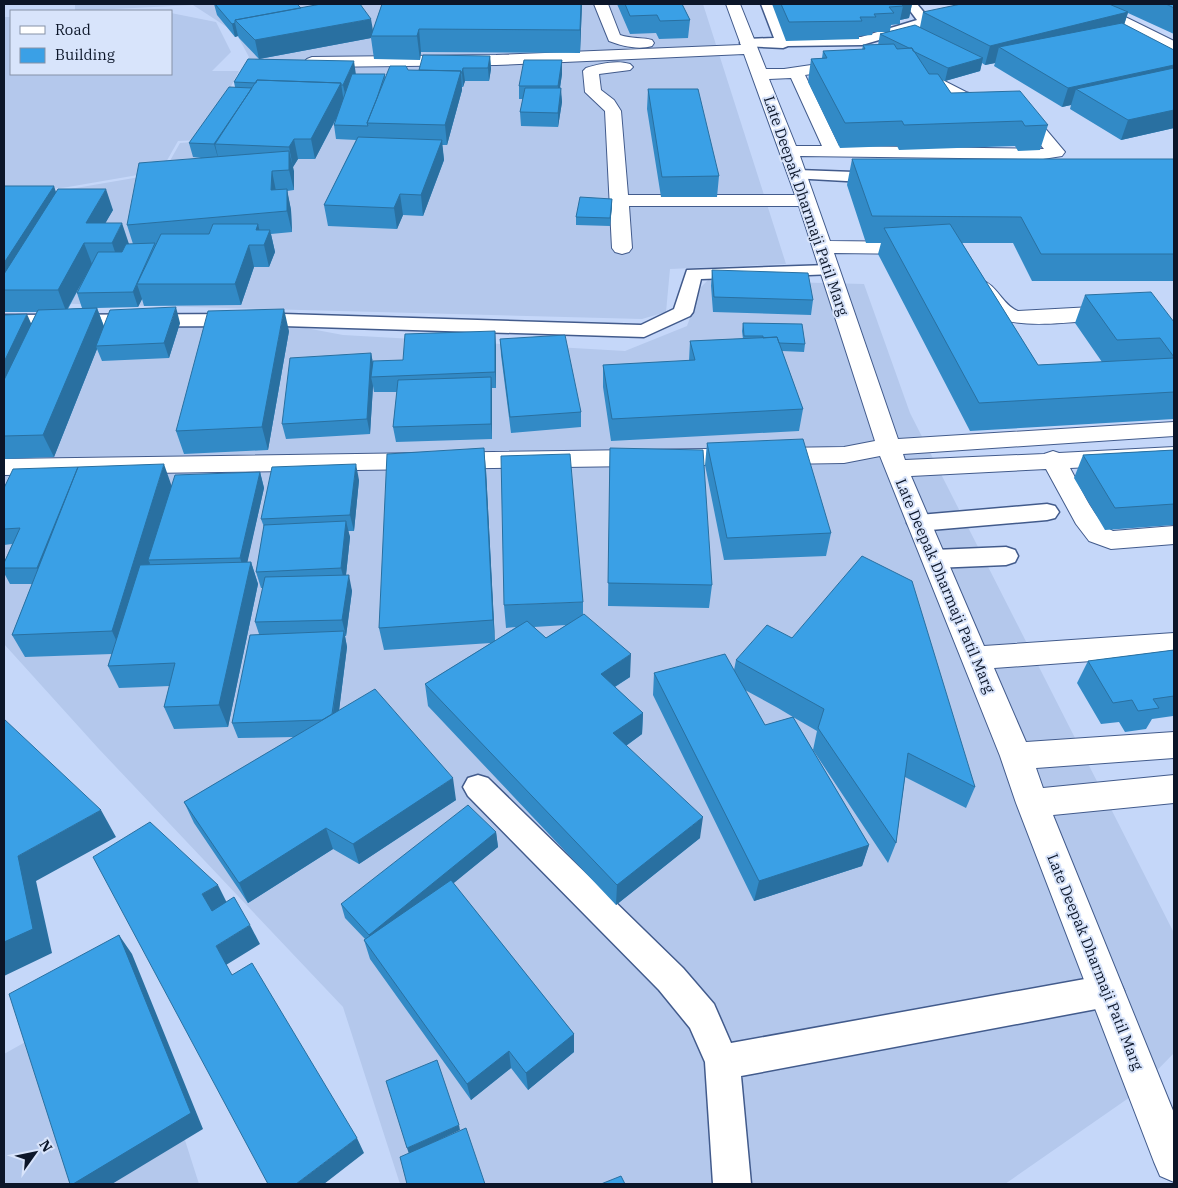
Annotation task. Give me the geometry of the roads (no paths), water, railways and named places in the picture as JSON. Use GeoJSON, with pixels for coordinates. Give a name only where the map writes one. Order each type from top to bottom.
{"type":"FeatureCollection","features":[{"type":"Feature","properties":{"kind":"street"},"geometry":{"type":"LineString","coordinates":[[601,4],[614,38],[625,42],[753,58],[796,72],[858,63]]}},
{"type":"Feature","properties":{"kind":"street","name":"Late Deepak Dharmaji Patil Marg"},"geometry":{"type":"LineString","coordinates":[[733,4],[798,175],[892,458],[1016,756],[1032,803],[1174,1162]]}},
{"type":"Feature","properties":{"kind":"street"},"geometry":{"type":"LineString","coordinates":[[1089,4],[1174,47]]}},
{"type":"Feature","properties":{"kind":"street"},"geometry":{"type":"LineString","coordinates":[[298,62],[753,58]]}},
{"type":"Feature","properties":{"kind":"street"},"geometry":{"type":"LineString","coordinates":[[622,248],[613,111],[608,103],[593,92],[591,71],[603,68],[753,58]]}},
{"type":"Feature","properties":{"kind":"street"},"geometry":{"type":"LineString","coordinates":[[619,201],[798,175],[833,152],[1044,154],[1056,152],[1027,118],[960,95],[914,70],[900,66]]}},
{"type":"Feature","properties":{"kind":"street"},"geometry":{"type":"LineString","coordinates":[[796,72],[833,152]]}},
{"type":"Feature","properties":{"kind":"street"},"geometry":{"type":"LineString","coordinates":[[825,258],[936,248]]}},
{"type":"Feature","properties":{"kind":"street"},"geometry":{"type":"LineString","coordinates":[[972,274],[1000,311],[1024,318],[1128,311],[1138,313],[1146,317],[1174,352]]}},
{"type":"Feature","properties":{"kind":"street"},"geometry":{"type":"LineString","coordinates":[[892,458],[1174,429]]}},
{"type":"Feature","properties":{"kind":"street"},"geometry":{"type":"LineString","coordinates":[[4,467],[844,455],[892,458],[1054,459],[1174,454]]}},
{"type":"Feature","properties":{"kind":"street"},"geometry":{"type":"LineString","coordinates":[[1054,459],[1089,524],[1098,535],[1112,540],[1174,535]]}},
{"type":"Feature","properties":{"kind":"street"},"geometry":{"type":"LineString","coordinates":[[975,658],[1174,644]]}},
{"type":"Feature","properties":{"kind":"street"},"geometry":{"type":"LineString","coordinates":[[1016,756],[1174,745]]}},
{"type":"Feature","properties":{"kind":"street"},"geometry":{"type":"LineString","coordinates":[[1032,803],[1174,789]]}},
{"type":"Feature","properties":{"kind":"lane"},"geometry":{"type":"LineString","coordinates":[[767,4],[783,44]]}},
{"type":"Feature","properties":{"kind":"lane"},"geometry":{"type":"LineString","coordinates":[[753,58],[783,44],[868,41],[925,22],[911,4]]}},
{"type":"Feature","properties":{"kind":"lane"},"geometry":{"type":"LineString","coordinates":[[798,175],[896,178]]}},
{"type":"Feature","properties":{"kind":"lane"},"geometry":{"type":"LineString","coordinates":[[4,321],[283,320],[644,331],[684,312],[693,274],[825,258]]}},
{"type":"Feature","properties":{"kind":"lane"},"geometry":{"type":"LineString","coordinates":[[919,523],[1047,512]]}},
{"type":"Feature","properties":{"kind":"lane"},"geometry":{"type":"LineString","coordinates":[[934,559],[998,556],[973,518]]}},
{"type":"Feature","properties":{"kind":"lane"},"geometry":{"type":"LineString","coordinates":[[478,787],[671,979],[702,1016],[722,1062],[732,1184]]}},
{"type":"Feature","properties":{"kind":"lane"},"geometry":{"type":"LineString","coordinates":[[722,1062],[1107,991]]}}]}
